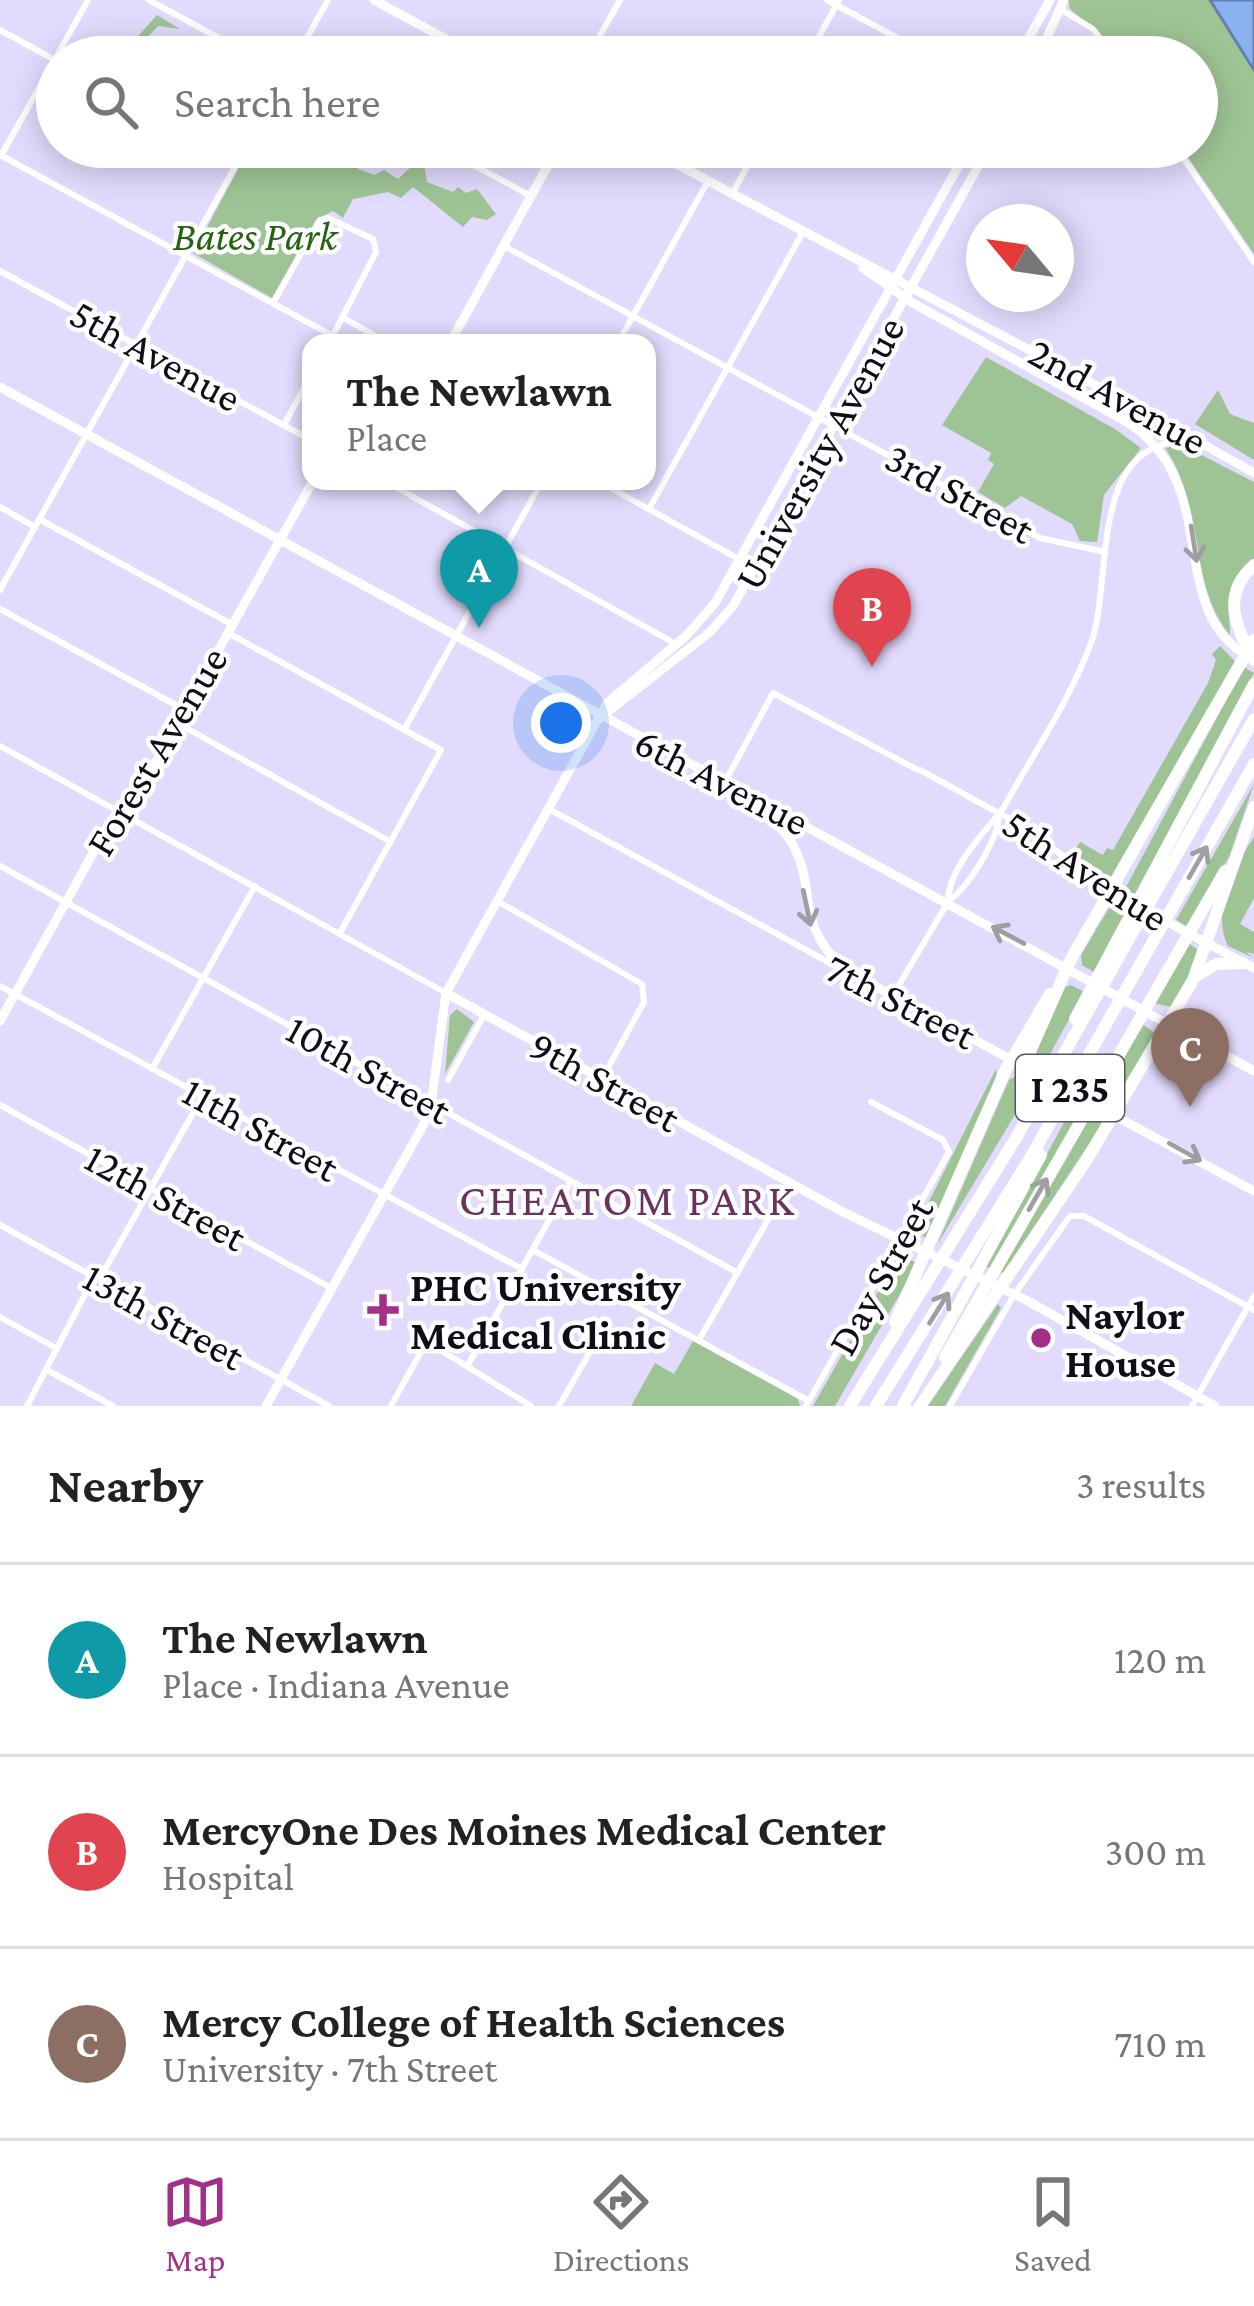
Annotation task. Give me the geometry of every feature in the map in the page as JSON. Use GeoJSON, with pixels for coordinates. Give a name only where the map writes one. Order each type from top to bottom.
{"type":"FeatureCollection","features":[{"type":"Feature","properties":{"kind":"highway"},"geometry":{"type":"LineString","coordinates":[[1254,566],[1234,593],[1238,631],[1254,660]]}},
{"type":"Feature","properties":{"kind":"highway"},"geometry":{"type":"LineString","coordinates":[[879,1359],[1012,1058],[1254,640]]}},
{"type":"Feature","properties":{"kind":"highway"},"geometry":{"type":"LineString","coordinates":[[1016,1138],[1254,684]]}},
{"type":"Feature","properties":{"kind":"highway","name":"I 235"},"geometry":{"type":"LineString","coordinates":[[850,1406],[1016,1138],[1254,719]]}},
{"type":"Feature","properties":{"kind":"highway","name":"I 235"},"geometry":{"type":"LineString","coordinates":[[876,1406],[1060,1105],[1254,764]]}},
{"type":"Feature","properties":{"kind":"highway"},"geometry":{"type":"LineString","coordinates":[[920,1406],[1116,1114],[1193,980],[1202,942],[1254,808]]}},
{"type":"Feature","properties":{"kind":"highway"},"geometry":{"type":"LineString","coordinates":[[920,1406],[1196,917],[1254,829]]}},
{"type":"Feature","properties":{"kind":"highway"},"geometry":{"type":"LineString","coordinates":[[1193,980],[1210,965],[1248,965]]}},
{"type":"Feature","properties":{"kind":"highway"},"geometry":{"type":"LineString","coordinates":[[1033,1070],[1028,1054],[1065,973]]}},
{"type":"Feature","properties":{"kind":"highway"},"geometry":{"type":"LineString","coordinates":[[903,1406],[1043,1151],[1060,1105]]}},
{"type":"Feature","properties":{"kind":"main road"},"geometry":{"type":"LineString","coordinates":[[374,0],[440,36]]}},
{"type":"Feature","properties":{"kind":"main road"},"geometry":{"type":"LineString","coordinates":[[1029,36],[1047,1]]}},
{"type":"Feature","properties":{"kind":"main road"},"geometry":{"type":"LineString","coordinates":[[1048,36],[1062,4]]}},
{"type":"Feature","properties":{"kind":"main road"},"geometry":{"type":"LineString","coordinates":[[455,334],[546,168]]}},
{"type":"Feature","properties":{"kind":"main road","name":"2nd Avenue"},"geometry":{"type":"LineString","coordinates":[[684,168],[851,259],[905,298],[1110,413],[1157,448]]}},
{"type":"Feature","properties":{"kind":"main road","name":"University Avenue"},"geometry":{"type":"LineString","coordinates":[[679,649],[712,608],[741,559],[957,168]]}},
{"type":"Feature","properties":{"kind":"main road","name":"University Avenue"},"geometry":{"type":"LineString","coordinates":[[266,1406],[433,1104],[446,993],[600,718],[725,616],[977,168]]}},
{"type":"Feature","properties":{"kind":"main road","name":"2nd Avenue"},"geometry":{"type":"LineString","coordinates":[[851,259],[913,284],[1254,473]]}},
{"type":"Feature","properties":{"kind":"main road"},"geometry":{"type":"LineString","coordinates":[[1031,347],[1034,370]]}},
{"type":"Feature","properties":{"kind":"main road","name":"6th Avenue"},"geometry":{"type":"LineString","coordinates":[[0,387],[723,785],[742,789],[948,902],[1065,973],[1084,976],[1254,1071]]}},
{"type":"Feature","properties":{"kind":"main road"},"geometry":{"type":"LineString","coordinates":[[1110,413],[1128,401]]}},
{"type":"Feature","properties":{"kind":"main road"},"geometry":{"type":"LineString","coordinates":[[1157,448],[1184,493],[1202,595],[1226,641],[1254,660]]}},
{"type":"Feature","properties":{"kind":"main road","name":"Forest Avenue"},"geometry":{"type":"LineString","coordinates":[[0,1021],[66,902],[121,812],[139,792],[308,490]]}},
{"type":"Feature","properties":{"kind":"main road"},"geometry":{"type":"LineString","coordinates":[[723,785],[770,818],[789,839],[799,862],[808,922],[845,970]]}},
{"type":"Feature","properties":{"kind":"main road","name":"5th Avenue"},"geometry":{"type":"LineString","coordinates":[[1111,892],[1248,965]]}},
{"type":"Feature","properties":{"kind":"main road","name":"7th Street"},"geometry":{"type":"LineString","coordinates":[[845,970],[1254,1190]]}},
{"type":"Feature","properties":{"kind":"main road","name":"9th Street"},"geometry":{"type":"LineString","coordinates":[[446,993],[789,1183],[1010,1293],[1195,1401],[1215,1406]]}},
{"type":"Feature","properties":{"kind":"street"},"geometry":{"type":"LineString","coordinates":[[69,36],[88,0]]}},
{"type":"Feature","properties":{"kind":"street"},"geometry":{"type":"LineString","coordinates":[[149,0],[215,36]]}},
{"type":"Feature","properties":{"kind":"street"},"geometry":{"type":"LineString","coordinates":[[308,36],[328,0]]}},
{"type":"Feature","properties":{"kind":"street"},"geometry":{"type":"LineString","coordinates":[[600,36],[620,0]]}},
{"type":"Feature","properties":{"kind":"street"},"geometry":{"type":"LineString","coordinates":[[827,0],[897,36]]}},
{"type":"Feature","properties":{"kind":"street"},"geometry":{"type":"LineString","coordinates":[[1047,1],[1062,4],[1098,36]]}},
{"type":"Feature","properties":{"kind":"street"},"geometry":{"type":"LineString","coordinates":[[819,36],[838,2]]}},
{"type":"Feature","properties":{"kind":"street"},"geometry":{"type":"LineString","coordinates":[[0,29],[36,52]]}},
{"type":"Feature","properties":{"kind":"street"},"geometry":{"type":"LineString","coordinates":[[36,95],[0,156],[323,334]]}},
{"type":"Feature","properties":{"kind":"street"},"geometry":{"type":"LineString","coordinates":[[0,590],[233,168]]}},
{"type":"Feature","properties":{"kind":"street"},"geometry":{"type":"LineString","coordinates":[[479,168],[531,196]]}},
{"type":"Feature","properties":{"kind":"street"},"geometry":{"type":"LineString","coordinates":[[732,194],[746,168]]}},
{"type":"Feature","properties":{"kind":"street"},"geometry":{"type":"LineString","coordinates":[[1190,168],[1254,262]]}},
{"type":"Feature","properties":{"kind":"street"},"geometry":{"type":"LineString","coordinates":[[623,334],[708,181]]}},
{"type":"Feature","properties":{"kind":"street"},"geometry":{"type":"LineString","coordinates":[[273,304],[323,218],[373,239],[376,252],[334,334]]}},
{"type":"Feature","properties":{"kind":"street"},"geometry":{"type":"LineString","coordinates":[[649,508],[803,232]]}},
{"type":"Feature","properties":{"kind":"street","name":"3rd Street"},"geometry":{"type":"LineString","coordinates":[[504,246],[1040,538],[1106,552]]}},
{"type":"Feature","properties":{"kind":"street","name":"5th Avenue"},"geometry":{"type":"LineString","coordinates":[[0,271],[302,435]]}},
{"type":"Feature","properties":{"kind":"street"},"geometry":{"type":"LineString","coordinates":[[342,317],[372,334]]}},
{"type":"Feature","properties":{"kind":"street"},"geometry":{"type":"LineString","coordinates":[[284,425],[302,392]]}},
{"type":"Feature","properties":{"kind":"street"},"geometry":{"type":"LineString","coordinates":[[1157,448],[1159,419]]}},
{"type":"Feature","properties":{"kind":"street"},"geometry":{"type":"LineString","coordinates":[[892,995],[997,830],[999,814],[1090,646],[1102,599],[1113,496],[1126,475],[1157,448],[1173,441],[1200,442]]}},
{"type":"Feature","properties":{"kind":"street"},"geometry":{"type":"LineString","coordinates":[[402,490],[679,649]]}},
{"type":"Feature","properties":{"kind":"street"},"geometry":{"type":"LineString","coordinates":[[404,730],[537,490]]}},
{"type":"Feature","properties":{"kind":"street"},"geometry":{"type":"LineString","coordinates":[[615,490],[755,568]]}},
{"type":"Feature","properties":{"kind":"street"},"geometry":{"type":"LineString","coordinates":[[0,508],[37,523],[441,750],[340,933]]}},
{"type":"Feature","properties":{"kind":"street"},"geometry":{"type":"LineString","coordinates":[[0,609],[185,710]]}},
{"type":"Feature","properties":{"kind":"street","name":"5th Avenue"},"geometry":{"type":"LineString","coordinates":[[723,785],[773,693],[999,814],[1111,892]]}},
{"type":"Feature","properties":{"kind":"street"},"geometry":{"type":"LineString","coordinates":[[178,723],[391,842]]}},
{"type":"Feature","properties":{"kind":"street","name":"9th Street"},"geometry":{"type":"LineString","coordinates":[[0,746],[446,993]]}},
{"type":"Feature","properties":{"kind":"street","name":"7th Street"},"geometry":{"type":"LineString","coordinates":[[549,809],[845,970]]}},
{"type":"Feature","properties":{"kind":"street","name":"10th Street"},"geometry":{"type":"LineString","coordinates":[[0,866],[738,1273]]}},
{"type":"Feature","properties":{"kind":"street"},"geometry":{"type":"LineString","coordinates":[[152,1069],[254,886]]}},
{"type":"Feature","properties":{"kind":"street"},"geometry":{"type":"LineString","coordinates":[[497,901],[644,987],[644,1003],[602,1079]]}},
{"type":"Feature","properties":{"kind":"street","name":"11th Street"},"geometry":{"type":"LineString","coordinates":[[0,986],[522,1270]]}},
{"type":"Feature","properties":{"kind":"street"},"geometry":{"type":"LineString","coordinates":[[448,1080],[484,1015]]}},
{"type":"Feature","properties":{"kind":"street"},"geometry":{"type":"LineString","coordinates":[[27,1406],[54,1347],[202,1097]]}},
{"type":"Feature","properties":{"kind":"street","name":"Day Street"},"geometry":{"type":"LineString","coordinates":[[808,1404],[948,1154],[947,1145],[871,1102]]}},
{"type":"Feature","properties":{"kind":"street","name":"12th Street"},"geometry":{"type":"LineString","coordinates":[[0,1105],[332,1288]]}},
{"type":"Feature","properties":{"kind":"street"},"geometry":{"type":"LineString","coordinates":[[468,1365],[571,1181]]}},
{"type":"Feature","properties":{"kind":"street"},"geometry":{"type":"LineString","coordinates":[[699,1340],[789,1183]]}},
{"type":"Feature","properties":{"kind":"street"},"geometry":{"type":"LineString","coordinates":[[950,1406],[1010,1293],[1070,1216],[1084,1216],[1251,1309]]}},
{"type":"Feature","properties":{"kind":"street","name":"13th Street"},"geometry":{"type":"LineString","coordinates":[[0,1225],[329,1406]]}},
{"type":"Feature","properties":{"kind":"street"},"geometry":{"type":"LineString","coordinates":[[533,1250],[808,1404]]}},
{"type":"Feature","properties":{"kind":"street"},"geometry":{"type":"LineString","coordinates":[[1195,1401],[1251,1309],[1254,1296]]}},
{"type":"Feature","properties":{"kind":"street"},"geometry":{"type":"LineString","coordinates":[[0,1317],[54,1347]]}},
{"type":"Feature","properties":{"kind":"street"},"geometry":{"type":"LineString","coordinates":[[416,1335],[531,1406]]}},
{"type":"Feature","properties":{"kind":"street"},"geometry":{"type":"LineString","coordinates":[[391,1406],[428,1341]]}},
{"type":"Feature","properties":{"kind":"street"},"geometry":{"type":"LineString","coordinates":[[559,1406],[591,1350]]}},
{"type":"Feature","properties":{"kind":"street"},"geometry":{"type":"LineString","coordinates":[[46,1370],[112,1406]]}},
{"type":"Feature","properties":{"kind":"green space"},"geometry":{"type":"Polygon","coordinates":[[[1068,0],[1210,0],[1254,70],[1254,254],[1195,168],[1218,168],[1218,36],[1102,36],[1070,9],[1068,0]]]}},
{"type":"Feature","properties":{"kind":"green space"},"geometry":{"type":"Polygon","coordinates":[[[157,15],[180,29],[158,26],[149,36],[138,36],[157,15]]]}},
{"type":"Feature","properties":{"kind":"green space","name":"Bates Park"},"geometry":{"type":"Polygon","coordinates":[[[239,168],[358,168],[374,175],[384,170],[398,179],[410,168],[425,168],[427,182],[453,192],[458,187],[466,193],[477,189],[496,214],[487,220],[472,217],[463,227],[413,187],[401,198],[388,192],[353,199],[343,218],[333,211],[316,220],[272,298],[193,253],[239,168]]]}},
{"type":"Feature","properties":{"kind":"green space"},"geometry":{"type":"Polygon","coordinates":[[[986,357],[1141,448],[1104,495],[1097,542],[1080,541],[1072,524],[1021,496],[1005,508],[978,492],[994,464],[988,460],[991,453],[942,425],[986,357]]]}},
{"type":"Feature","properties":{"kind":"green space"},"geometry":{"type":"Polygon","coordinates":[[[1218,390],[1230,414],[1254,423],[1254,460],[1195,424],[1218,390]]]}},
{"type":"Feature","properties":{"kind":"green space"},"geometry":{"type":"Polygon","coordinates":[[[1182,445],[1254,482],[1254,559],[1229,602],[1230,635],[1207,592],[1186,494],[1165,448],[1182,445]]]}},
{"type":"Feature","properties":{"kind":"green space"},"geometry":{"type":"Polygon","coordinates":[[[1220,646],[1235,661],[1110,879],[1070,857],[1080,842],[1103,855],[1107,848],[1113,850],[1208,683],[1216,660],[1212,654],[1220,646]]]}},
{"type":"Feature","properties":{"kind":"green space"},"geometry":{"type":"Polygon","coordinates":[[[1244,667],[1254,673],[1134,897],[1126,887],[1244,667]]]}},
{"type":"Feature","properties":{"kind":"green space"},"geometry":{"type":"Polygon","coordinates":[[[1254,784],[1229,857],[1186,926],[1176,920],[1254,784]]]}},
{"type":"Feature","properties":{"kind":"green space"},"geometry":{"type":"Polygon","coordinates":[[[1254,837],[1254,898],[1240,924],[1254,932],[1254,954],[1246,952],[1254,958],[1228,946],[1222,919],[1233,875],[1254,837]]]}},
{"type":"Feature","properties":{"kind":"green space"},"geometry":{"type":"Polygon","coordinates":[[[1112,903],[1128,909],[1094,972],[1082,965],[1081,955],[1112,903]]]}},
{"type":"Feature","properties":{"kind":"green space"},"geometry":{"type":"Polygon","coordinates":[[[1187,942],[1201,952],[1172,1007],[1152,1003],[1187,942]]]}},
{"type":"Feature","properties":{"kind":"green space"},"geometry":{"type":"Polygon","coordinates":[[[1065,987],[1084,992],[1044,1065],[1033,1057],[1065,987]]]}},
{"type":"Feature","properties":{"kind":"green space"},"geometry":{"type":"Polygon","coordinates":[[[457,1009],[474,1022],[445,1074],[450,1015],[457,1009]]]}},
{"type":"Feature","properties":{"kind":"green space"},"geometry":{"type":"Polygon","coordinates":[[[1141,1023],[1156,1034],[1117,1099],[1101,1094],[1141,1023]]]}},
{"type":"Feature","properties":{"kind":"green space"},"geometry":{"type":"Polygon","coordinates":[[[996,1069],[997,1081],[929,1241],[915,1229],[996,1069]]]}},
{"type":"Feature","properties":{"kind":"green space"},"geometry":{"type":"Polygon","coordinates":[[[1020,1074],[1035,1081],[937,1245],[1009,1080],[1020,1074]]]}},
{"type":"Feature","properties":{"kind":"green space"},"geometry":{"type":"Polygon","coordinates":[[[1075,1102],[1083,1106],[991,1268],[986,1267],[1075,1102]]]}},
{"type":"Feature","properties":{"kind":"green space"},"geometry":{"type":"Polygon","coordinates":[[[1091,1110],[1101,1115],[1102,1124],[1004,1273],[999,1272],[1091,1110]]]}},
{"type":"Feature","properties":{"kind":"green space"},"geometry":{"type":"Polygon","coordinates":[[[896,1260],[918,1263],[835,1406],[813,1406],[896,1260]]]}},
{"type":"Feature","properties":{"kind":"green space"},"geometry":{"type":"Polygon","coordinates":[[[998,1304],[1001,1308],[945,1406],[928,1406],[998,1304]]]}},
{"type":"Feature","properties":{"kind":"green space","name":"CHEATOM PARK"},"geometry":{"type":"Polygon","coordinates":[[[693,1341],[798,1399],[800,1406],[631,1406],[655,1363],[674,1374],[693,1341]]]}},
{"type":"Feature","properties":{"kind":"water"},"geometry":{"type":"Polygon","coordinates":[[[1210,0],[1254,0],[1254,70],[1210,0]]]}},
{"type":"Feature","properties":{"kind":"place","name":"The Newlawn"},"geometry":{"type":"Point","coordinates":[479,628]}},
{"type":"Feature","properties":{"kind":"place","name":"MercyOne Des Moines Medical Center"},"geometry":{"type":"Point","coordinates":[872,667]}},
{"type":"Feature","properties":{"kind":"place","name":"Mercy College of Health Sciences"},"geometry":{"type":"Point","coordinates":[1190,1107]}},
{"type":"Feature","properties":{"kind":"place","name":"PHC University Medical Clinic"},"geometry":{"type":"Point","coordinates":[383,1310]}},
{"type":"Feature","properties":{"kind":"place","name":"Naylor House"},"geometry":{"type":"Point","coordinates":[1041,1338]}},
{"type":"Feature","properties":{"kind":"district","name":"CHEATOM PARK"},"geometry":{"type":"Point","coordinates":[628,1200]}}]}
